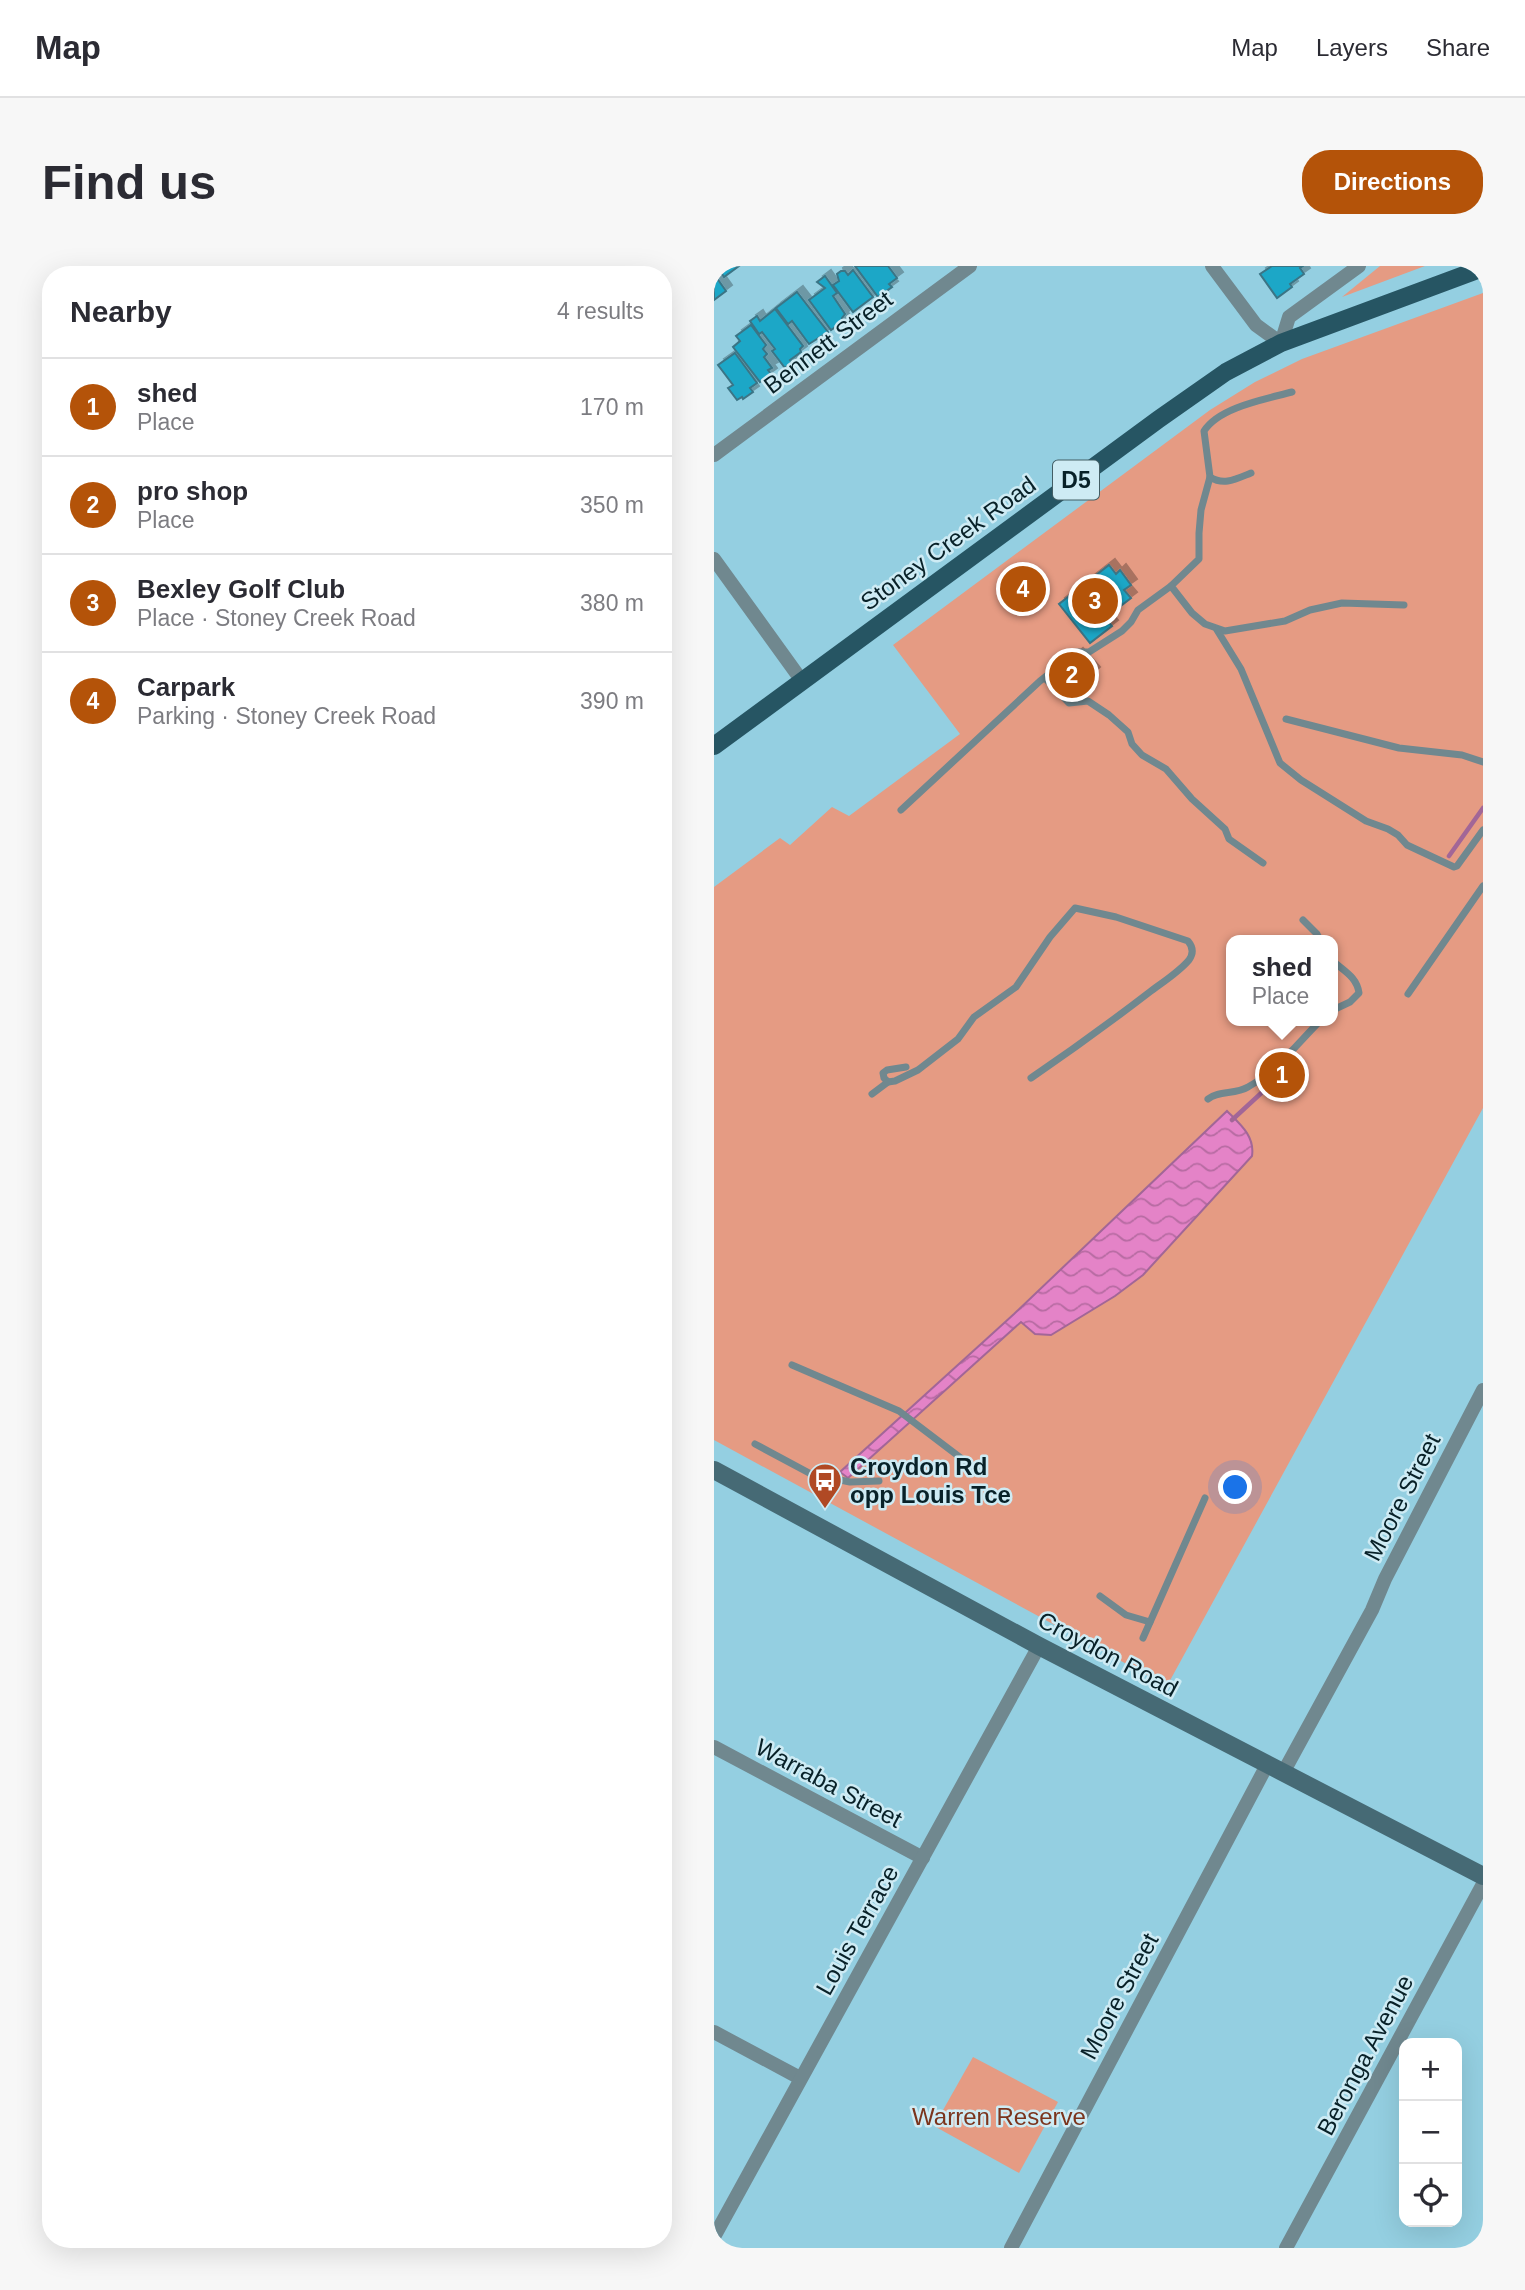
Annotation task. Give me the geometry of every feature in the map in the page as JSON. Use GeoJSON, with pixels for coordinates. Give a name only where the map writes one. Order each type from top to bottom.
{"type":"FeatureCollection","features":[{"type":"Feature","properties":{"kind":"main road","name":"Stoney Creek Road"},"geometry":{"type":"LineString","coordinates":[[714,746],[1226,372],[1282,343],[1483,268]]}},
{"type":"Feature","properties":{"kind":"main road","name":"Croydon Road"},"geometry":{"type":"LineString","coordinates":[[714,1470],[1039,1646],[1483,1875]]}},
{"type":"Feature","properties":{"kind":"street","name":"Bennett Street"},"geometry":{"type":"LineString","coordinates":[[714,455],[970,266]]}},
{"type":"Feature","properties":{"kind":"street"},"geometry":{"type":"LineString","coordinates":[[1212,266],[1256,326],[1282,343],[1289,317],[1359,266]]}},
{"type":"Feature","properties":{"kind":"street"},"geometry":{"type":"LineString","coordinates":[[714,559],[802,681]]}},
{"type":"Feature","properties":{"kind":"street","name":"Moore Street"},"geometry":{"type":"LineString","coordinates":[[1283,1773],[1372,1610],[1384,1579],[1483,1390]]}},
{"type":"Feature","properties":{"kind":"street","name":"Louis Terrace"},"geometry":{"type":"LineString","coordinates":[[714,2237],[1039,1646]]}},
{"type":"Feature","properties":{"kind":"street","name":"Warraba Street"},"geometry":{"type":"LineString","coordinates":[[714,1747],[923,1858]]}},
{"type":"Feature","properties":{"kind":"street","name":"Moore Street"},"geometry":{"type":"LineString","coordinates":[[1011,2248],[1267,1765]]}},
{"type":"Feature","properties":{"kind":"street","name":"Beronga Avenue"},"geometry":{"type":"LineString","coordinates":[[1286,2248],[1483,1884]]}},
{"type":"Feature","properties":{"kind":"street"},"geometry":{"type":"LineString","coordinates":[[714,2032],[800,2078]]}},
{"type":"Feature","properties":{"kind":"lane"},"geometry":{"type":"LineString","coordinates":[[901,810],[1045,678],[1077,652],[1089,652],[1122,631],[1138,610],[1171,586],[1199,559],[1201,510],[1210,477],[1204,431],[1213,421],[1233,410],[1292,392]]}},
{"type":"Feature","properties":{"kind":"lane"},"geometry":{"type":"LineString","coordinates":[[1210,477],[1219,482],[1231,481],[1251,473]]}},
{"type":"Feature","properties":{"kind":"lane"},"geometry":{"type":"LineString","coordinates":[[1171,586],[1192,613],[1217,630],[1236,630],[1285,621],[1310,610],[1342,603],[1404,606]]}},
{"type":"Feature","properties":{"kind":"lane"},"geometry":{"type":"LineString","coordinates":[[1217,630],[1241,669],[1280,763],[1301,780],[1366,821],[1398,835],[1406,845],[1454,867],[1483,830]]}},
{"type":"Feature","properties":{"kind":"lane"},"geometry":{"type":"LineString","coordinates":[[1045,678],[1069,703],[1088,701],[1109,715],[1128,732],[1132,744],[1142,755],[1166,769],[1192,799],[1225,829],[1229,839],[1263,863]]}},
{"type":"Feature","properties":{"kind":"lane"},"geometry":{"type":"LineString","coordinates":[[1286,719],[1399,748],[1462,755],[1483,762]]}},
{"type":"Feature","properties":{"kind":"lane"},"geometry":{"type":"LineString","coordinates":[[1408,994],[1483,886]]}},
{"type":"Feature","properties":{"kind":"lane"},"geometry":{"type":"LineString","coordinates":[[873,1094],[888,1082],[918,1070],[958,1039],[974,1017],[1016,987],[1050,937],[1074,908],[1116,917],[1188,940],[1193,947],[1188,961],[1133,1005],[1031,1078]]}},
{"type":"Feature","properties":{"kind":"lane"},"geometry":{"type":"LineString","coordinates":[[1303,920],[1318,935]]}},
{"type":"Feature","properties":{"kind":"lane"},"geometry":{"type":"LineString","coordinates":[[1338,965],[1351,975],[1359,993],[1350,1002],[1338,1008]]}},
{"type":"Feature","properties":{"kind":"lane"},"geometry":{"type":"LineString","coordinates":[[1208,1099],[1214,1094],[1237,1093],[1258,1082],[1315,1026]]}},
{"type":"Feature","properties":{"kind":"lane"},"geometry":{"type":"LineString","coordinates":[[888,1082],[883,1073],[906,1067]]}},
{"type":"Feature","properties":{"kind":"lane"},"geometry":{"type":"LineString","coordinates":[[792,1365],[899,1411],[978,1471]]}},
{"type":"Feature","properties":{"kind":"lane"},"geometry":{"type":"LineString","coordinates":[[755,1444],[811,1474],[850,1482],[879,1481]]}},
{"type":"Feature","properties":{"kind":"lane"},"geometry":{"type":"LineString","coordinates":[[1143,1638],[1205,1498]]}},
{"type":"Feature","properties":{"kind":"lane"},"geometry":{"type":"LineString","coordinates":[[1100,1596],[1126,1615],[1150,1622]]}},
{"type":"Feature","properties":{"kind":"green space"},"geometry":{"type":"Polygon","coordinates":[[[1380,266],[1425,266],[1342,297],[1380,266]]]}},
{"type":"Feature","properties":{"kind":"green space"},"geometry":{"type":"Polygon","coordinates":[[[1483,293],[1483,1108],[1167,1686],[714,1440],[714,887],[780,838],[790,845],[832,807],[849,816],[960,734],[893,645],[1210,410],[1255,382],[1302,359],[1483,293]]]}},
{"type":"Feature","properties":{"kind":"green space","name":"Warren Reserve"},"geometry":{"type":"Polygon","coordinates":[[[973,2057],[1058,2102],[1019,2173],[934,2126],[973,2057]]]}},
{"type":"Feature","properties":{"kind":"water"},"geometry":{"type":"Polygon","coordinates":[[[1227,1111],[1249,1136],[1252,1156],[1143,1275],[1115,1296],[1051,1335],[1035,1334],[1021,1322],[848,1478],[840,1472],[1014,1314],[1227,1111]]]}},
{"type":"Feature","properties":{"kind":"building"},"geometry":{"type":"Polygon","coordinates":[[[717,266],[739,266],[724,277],[717,266]]]}},
{"type":"Feature","properties":{"kind":"building"},"geometry":{"type":"Polygon","coordinates":[[[855,266],[888,266],[897,278],[889,284],[892,287],[878,297],[855,266]]]}},
{"type":"Feature","properties":{"kind":"building"},"geometry":{"type":"Polygon","coordinates":[[[1272,266],[1303,266],[1300,268],[1304,274],[1277,298],[1260,274],[1272,266]]]}},
{"type":"Feature","properties":{"kind":"building"},"geometry":{"type":"Polygon","coordinates":[[[853,270],[873,297],[853,312],[833,285],[839,281],[837,274],[841,271],[848,275],[853,270]]]}},
{"type":"Feature","properties":{"kind":"building"},"geometry":{"type":"Polygon","coordinates":[[[714,274],[726,291],[714,300],[714,274]]]}},
{"type":"Feature","properties":{"kind":"building"},"geometry":{"type":"Polygon","coordinates":[[[825,276],[837,293],[833,296],[845,314],[842,318],[844,321],[831,330],[809,300],[825,288],[817,282],[825,276]]]}},
{"type":"Feature","properties":{"kind":"building"},"geometry":{"type":"Polygon","coordinates":[[[797,292],[828,332],[809,344],[792,321],[788,324],[776,308],[797,292]]]}},
{"type":"Feature","properties":{"kind":"building"},"geometry":{"type":"Polygon","coordinates":[[[775,309],[803,346],[801,352],[790,360],[792,362],[785,368],[772,351],[775,349],[750,321],[757,316],[760,321],[775,309]]]}},
{"type":"Feature","properties":{"kind":"building"},"geometry":{"type":"Polygon","coordinates":[[[751,325],[766,345],[763,349],[767,354],[764,357],[772,368],[768,370],[771,374],[760,382],[733,347],[740,341],[736,336],[751,325]]]}},
{"type":"Feature","properties":{"kind":"building"},"geometry":{"type":"Polygon","coordinates":[[[735,353],[757,383],[750,388],[753,392],[737,400],[728,388],[733,385],[718,365],[735,353]]]}},
{"type":"Feature","properties":{"kind":"building"},"geometry":{"type":"Polygon","coordinates":[[[1109,565],[1116,574],[1120,570],[1131,585],[1124,590],[1131,598],[1105,618],[1112,626],[1090,643],[1059,604],[1109,565]]]}},
{"type":"Feature","properties":{"kind":"building"},"geometry":{"type":"Polygon","coordinates":[[[1077,654],[1094,673],[1067,696],[1050,677],[1077,654]]]}},
{"type":"Feature","properties":{"kind":"building"},"geometry":{"type":"Polygon","coordinates":[[[1284,1067],[1291,1074],[1280,1084],[1274,1077],[1284,1067]]]}},
{"type":"Feature","properties":{"kind":"waterway"},"geometry":{"type":"LineString","coordinates":[[1449,856],[1483,808]]}},
{"type":"Feature","properties":{"kind":"waterway"},"geometry":{"type":"LineString","coordinates":[[1232,1120],[1270,1085]]}},
{"type":"Feature","properties":{"kind":"place","name":"Carpark"},"geometry":{"type":"Point","coordinates":[1023,589]}},
{"type":"Feature","properties":{"kind":"place","name":"Bexley Golf Club"},"geometry":{"type":"Point","coordinates":[1095,601]}},
{"type":"Feature","properties":{"kind":"place","name":"pro shop"},"geometry":{"type":"Point","coordinates":[1072,675]}},
{"type":"Feature","properties":{"kind":"place","name":"shed"},"geometry":{"type":"Point","coordinates":[1282,1075]}},
{"type":"Feature","properties":{"kind":"place","name":"Croydon Rd opp Louis Tce"},"geometry":{"type":"Point","coordinates":[825,1510]}}]}
